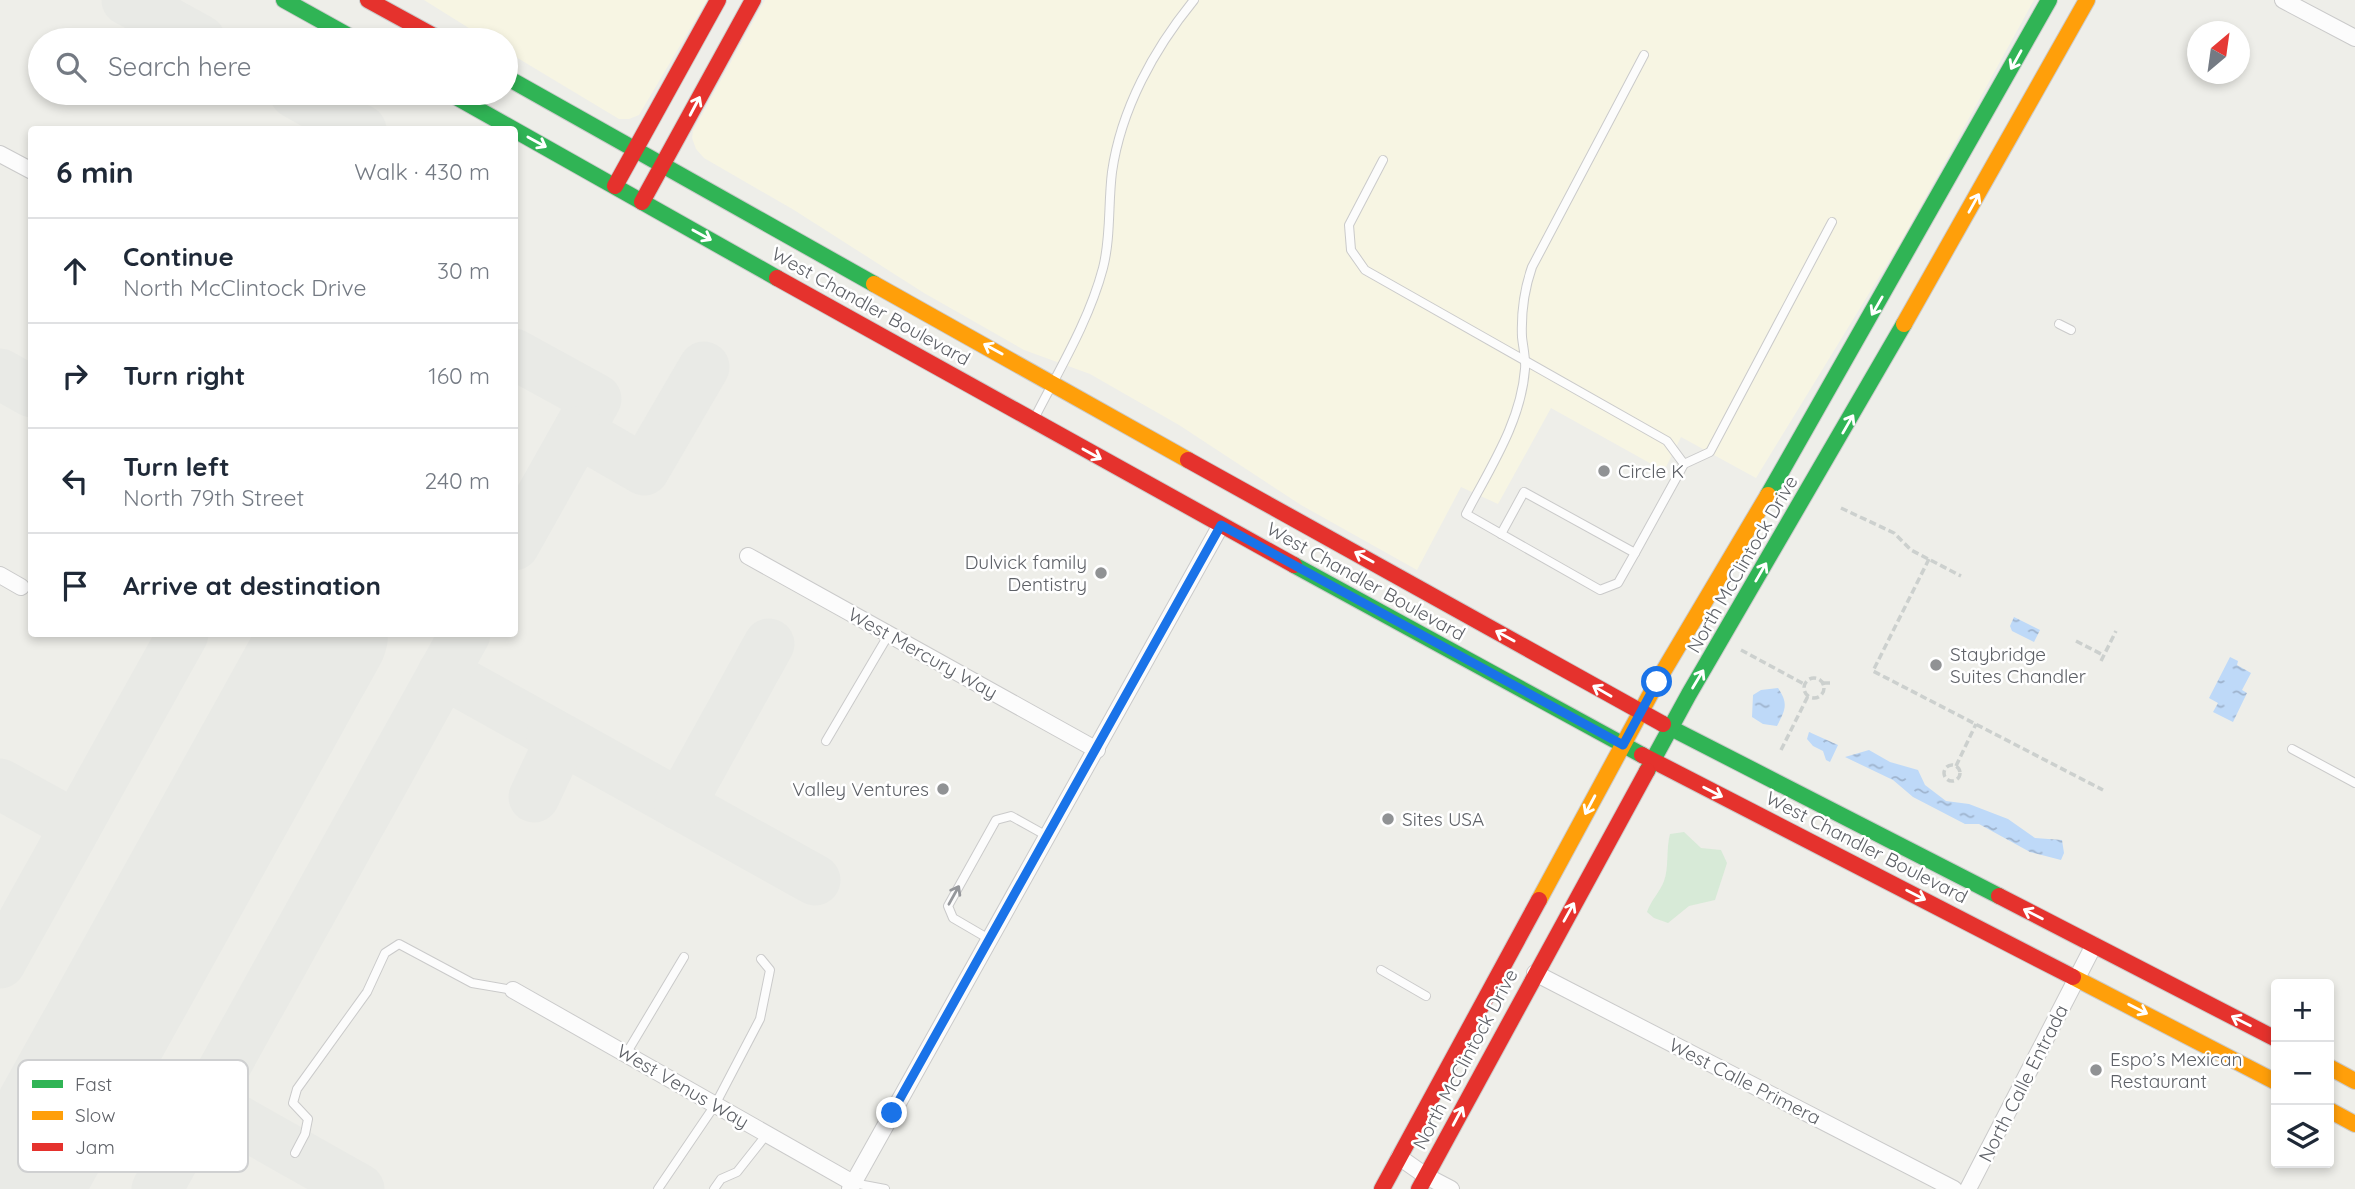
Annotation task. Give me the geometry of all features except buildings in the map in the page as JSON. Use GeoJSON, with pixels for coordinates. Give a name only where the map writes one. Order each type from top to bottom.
{"type":"FeatureCollection","features":[{"type":"Feature","properties":{"kind":"main road"},"geometry":{"type":"LineString","coordinates":[[284,0],[334,28]]}},
{"type":"Feature","properties":{"kind":"main road"},"geometry":{"type":"LineString","coordinates":[[368,0],[419,28]]}},
{"type":"Feature","properties":{"kind":"main road"},"geometry":{"type":"LineString","coordinates":[[615,186],[719,0]]}},
{"type":"Feature","properties":{"kind":"main road"},"geometry":{"type":"LineString","coordinates":[[642,202],[753,0]]}},
{"type":"Feature","properties":{"kind":"main road","name":"North McClintock Drive"},"geometry":{"type":"LineString","coordinates":[[1382,1189],[1641,712],[1912,247],[2049,0]]}},
{"type":"Feature","properties":{"kind":"main road","name":"North McClintock Drive"},"geometry":{"type":"LineString","coordinates":[[1423,1183],[1671,727],[1940,263],[2087,0]]}},
{"type":"Feature","properties":{"kind":"main road","name":"West Chandler Boulevard"},"geometry":{"type":"LineString","coordinates":[[518,84],[1641,712],[2271,1036]]}},
{"type":"Feature","properties":{"kind":"main road","name":"West Chandler Boulevard"},"geometry":{"type":"LineString","coordinates":[[471,105],[509,126]]}},
{"type":"Feature","properties":{"kind":"main road","name":"West Chandler Boulevard"},"geometry":{"type":"LineString","coordinates":[[518,131],[1032,421],[1623,745],[2271,1079]]}},
{"type":"Feature","properties":{"kind":"main road"},"geometry":{"type":"LineString","coordinates":[[1912,247],[1940,263]]}},
{"type":"Feature","properties":{"kind":"main road"},"geometry":{"type":"LineString","coordinates":[[2334,1070],[2355,1081]]}},
{"type":"Feature","properties":{"kind":"main road"},"geometry":{"type":"LineString","coordinates":[[2334,1113],[2355,1124]]}},
{"type":"Feature","properties":{"kind":"street"},"geometry":{"type":"LineString","coordinates":[[2291,2],[2355,38]]}},
{"type":"Feature","properties":{"kind":"street"},"geometry":{"type":"LineString","coordinates":[[0,154],[28,169]]}},
{"type":"Feature","properties":{"kind":"street"},"geometry":{"type":"LineString","coordinates":[[852,1186],[1221,525]]}},
{"type":"Feature","properties":{"kind":"street","name":"West Mercury Way"},"geometry":{"type":"LineString","coordinates":[[748,556],[1097,750]]}},
{"type":"Feature","properties":{"kind":"street"},"geometry":{"type":"LineString","coordinates":[[0,575],[21,587]]}},
{"type":"Feature","properties":{"kind":"street","name":"North Calle Entrada"},"geometry":{"type":"LineString","coordinates":[[1968,1189],[2094,945]]}},
{"type":"Feature","properties":{"kind":"street","name":"West Calle Primera"},"geometry":{"type":"LineString","coordinates":[[1535,973],[1954,1189]]}},
{"type":"Feature","properties":{"kind":"street","name":"West Venus Way"},"geometry":{"type":"LineString","coordinates":[[513,990],[767,1134],[852,1186]]}},
{"type":"Feature","properties":{"kind":"street"},"geometry":{"type":"LineString","coordinates":[[1399,1157],[1423,1183],[1451,1189]]}},
{"type":"Feature","properties":{"kind":"lane"},"geometry":{"type":"LineString","coordinates":[[1032,421],[1077,332],[1103,269],[1108,243],[1116,151],[1135,96],[1149,65],[1194,0]]}},
{"type":"Feature","properties":{"kind":"lane"},"geometry":{"type":"LineString","coordinates":[[1644,55],[1532,267],[1522,310],[1525,367],[1519,398],[1509,434],[1466,514],[1600,590],[1618,583],[1684,464],[1710,452],[1832,222]]}},
{"type":"Feature","properties":{"kind":"lane"},"geometry":{"type":"LineString","coordinates":[[1383,160],[1349,225],[1351,250],[1365,270],[1667,441],[1684,464]]}},
{"type":"Feature","properties":{"kind":"lane"},"geometry":{"type":"LineString","coordinates":[[2059,324],[2071,331]]}},
{"type":"Feature","properties":{"kind":"lane"},"geometry":{"type":"LineString","coordinates":[[1501,534],[1524,492],[1635,553]]}},
{"type":"Feature","properties":{"kind":"lane"},"geometry":{"type":"LineString","coordinates":[[826,741],[889,634]]}},
{"type":"Feature","properties":{"kind":"lane"},"geometry":{"type":"LineString","coordinates":[[2292,749],[2355,783]]}},
{"type":"Feature","properties":{"kind":"lane"},"geometry":{"type":"LineString","coordinates":[[989,939],[953,918],[948,906],[996,820],[1011,816],[1048,836]]}},
{"type":"Feature","properties":{"kind":"lane"},"geometry":{"type":"LineString","coordinates":[[295,1153],[305,1134],[308,1119],[293,1104],[296,1089],[367,992],[385,953],[399,944],[472,983],[513,990]]}},
{"type":"Feature","properties":{"kind":"lane"},"geometry":{"type":"LineString","coordinates":[[626,1054],[684,957]]}},
{"type":"Feature","properties":{"kind":"lane"},"geometry":{"type":"LineString","coordinates":[[658,1189],[715,1105],[760,1019],[770,970],[761,959]]}},
{"type":"Feature","properties":{"kind":"lane"},"geometry":{"type":"LineString","coordinates":[[1381,970],[1426,996]]}},
{"type":"Feature","properties":{"kind":"lane"},"geometry":{"type":"LineString","coordinates":[[714,1189],[721,1179],[737,1172],[767,1134]]}},
{"type":"Feature","properties":{"kind":"lane"},"geometry":{"type":"LineString","coordinates":[[852,1186],[885,1189]]}},
{"type":"Feature","properties":{"kind":"path"},"geometry":{"type":"LineString","coordinates":[[1841,508],[1894,533],[1911,550],[1961,576]]}},
{"type":"Feature","properties":{"kind":"path"},"geometry":{"type":"LineString","coordinates":[[1928,559],[1873,671],[2103,790]]}},
{"type":"Feature","properties":{"kind":"path"},"geometry":{"type":"LineString","coordinates":[[2101,661],[2116,631]]}},
{"type":"Feature","properties":{"kind":"path"},"geometry":{"type":"LineString","coordinates":[[2076,641],[2104,655]]}},
{"type":"Feature","properties":{"kind":"path"},"geometry":{"type":"LineString","coordinates":[[1741,650],[1804,684]]}},
{"type":"Feature","properties":{"kind":"path"},"geometry":{"type":"LineString","coordinates":[[1811,677],[1818,678],[1823,683],[1821,695],[1815,698],[1804,691],[1804,684],[1811,677]]}},
{"type":"Feature","properties":{"kind":"path"},"geometry":{"type":"LineString","coordinates":[[1823,683],[1833,683]]}},
{"type":"Feature","properties":{"kind":"path"},"geometry":{"type":"LineString","coordinates":[[1781,750],[1808,696]]}},
{"type":"Feature","properties":{"kind":"path"},"geometry":{"type":"LineString","coordinates":[[1956,766],[1976,724]]}},
{"type":"Feature","properties":{"kind":"path"},"geometry":{"type":"LineString","coordinates":[[1948,766],[1956,766],[1960,773],[1958,778],[1949,781],[1944,770],[1948,766]]}},
{"type":"Feature","properties":{"kind":"shaded area"},"geometry":{"type":"Polygon","coordinates":[[[424,0],[707,0],[639,115],[629,119],[619,119],[518,58],[518,28],[469,28],[424,0]]]}},
{"type":"Feature","properties":{"kind":"shaded area"},"geometry":{"type":"Polygon","coordinates":[[[765,0],[2034,0],[1903,238],[1756,478],[1681,437],[1664,471],[1551,408],[1498,504],[1461,487],[1417,570],[1301,505],[1179,425],[1090,374],[1024,350],[924,293],[794,210],[704,158],[696,149],[692,138],[693,131],[765,0]]]}},
{"type":"Feature","properties":{"kind":"green space"},"geometry":{"type":"Polygon","coordinates":[[[1684,832],[1701,848],[1721,850],[1727,863],[1715,900],[1689,906],[1668,923],[1647,912],[1666,876],[1670,834],[1684,832]]]}},
{"type":"Feature","properties":{"kind":"water"},"geometry":{"type":"Polygon","coordinates":[[[2014,617],[2040,630],[2034,642],[2012,631],[2010,626],[2014,617]]]}},
{"type":"Feature","properties":{"kind":"water"},"geometry":{"type":"Polygon","coordinates":[[[2230,657],[2238,661],[2237,665],[2251,673],[2242,690],[2247,693],[2233,722],[2213,712],[2218,703],[2209,698],[2230,657]]]}},
{"type":"Feature","properties":{"kind":"water"},"geometry":{"type":"Polygon","coordinates":[[[1778,688],[1785,703],[1782,716],[1777,726],[1763,724],[1752,717],[1753,695],[1761,690],[1778,688]]]}},
{"type":"Feature","properties":{"kind":"water"},"geometry":{"type":"Polygon","coordinates":[[[1809,732],[1838,745],[1830,762],[1826,760],[1823,751],[1807,739],[1809,732]]]}},
{"type":"Feature","properties":{"kind":"water"},"geometry":{"type":"Polygon","coordinates":[[[1869,750],[1890,762],[1918,770],[1925,785],[1946,801],[1969,804],[2008,819],[2035,838],[2062,840],[2064,853],[2061,860],[2030,852],[1979,824],[1965,824],[1913,797],[1893,780],[1845,757],[1869,750]]]}},
{"type":"Feature","properties":{"kind":"taxiway"},"geometry":{"type":"LineString","coordinates":[[127,0],[178,28]]}},
{"type":"Feature","properties":{"kind":"taxiway"},"geometry":{"type":"LineString","coordinates":[[316,105],[354,126]]}},
{"type":"Feature","properties":{"kind":"taxiway"},"geometry":{"type":"LineString","coordinates":[[518,356],[596,399],[518,538]]}},
{"type":"Feature","properties":{"kind":"taxiway"},"geometry":{"type":"LineString","coordinates":[[578,432],[644,470],[704,367]]}},
{"type":"Feature","properties":{"kind":"taxiway"},"geometry":{"type":"LineString","coordinates":[[0,374],[28,390]]}},
{"type":"Feature","properties":{"kind":"taxiway"},"geometry":{"type":"LineString","coordinates":[[0,963],[181,637]]}},
{"type":"Feature","properties":{"kind":"taxiway"},"geometry":{"type":"LineString","coordinates":[[229,1060],[463,637]]}},
{"type":"Feature","properties":{"kind":"taxiway"},"geometry":{"type":"LineString","coordinates":[[680,805],[769,644]]}},
{"type":"Feature","properties":{"kind":"taxiway"},"geometry":{"type":"LineString","coordinates":[[443,673],[815,880]]}},
{"type":"Feature","properties":{"kind":"taxiway"},"geometry":{"type":"LineString","coordinates":[[534,797],[556,750],[552,734]]}},
{"type":"Feature","properties":{"kind":"taxiway"},"geometry":{"type":"LineString","coordinates":[[0,784],[76,826]]}},
{"type":"Feature","properties":{"kind":"taxiway"},"geometry":{"type":"LineString","coordinates":[[248,1126],[359,1189]]}},
{"type":"Feature","properties":{"kind":"taxiway"},"geometry":{"type":"LineString","coordinates":[[157,1189],[166,1172]]}},
{"type":"Feature","properties":{"kind":"runway"},"geometry":{"type":"LineString","coordinates":[[89,1060],[323,637]]}},
{"type":"Feature","properties":{"kind":"runway"},"geometry":{"type":"LineString","coordinates":[[17,1189],[26,1172]]}},
{"type":"Feature","properties":{"kind":"traffic: fast"},"geometry":{"type":"LineString","coordinates":[[284,0],[334,28]]}},
{"type":"Feature","properties":{"kind":"traffic: fast"},"geometry":{"type":"LineString","coordinates":[[1768,495],[2049,0]]}},
{"type":"Feature","properties":{"kind":"traffic: fast"},"geometry":{"type":"LineString","coordinates":[[518,84],[874,284]]}},
{"type":"Feature","properties":{"kind":"traffic: fast"},"geometry":{"type":"LineString","coordinates":[[470,105],[508,126]]}},
{"type":"Feature","properties":{"kind":"traffic: fast"},"geometry":{"type":"LineString","coordinates":[[518,132],[777,278]]}},
{"type":"Feature","properties":{"kind":"traffic: fast"},"geometry":{"type":"LineString","coordinates":[[1647,771],[1904,324]]}},
{"type":"Feature","properties":{"kind":"traffic: fast"},"geometry":{"type":"LineString","coordinates":[[1294,565],[1642,755]]}},
{"type":"Feature","properties":{"kind":"traffic: fast"},"geometry":{"type":"LineString","coordinates":[[1663,724],[1999,896]]}},
{"type":"Feature","properties":{"kind":"traffic: slow"},"geometry":{"type":"LineString","coordinates":[[1904,324],[2087,0]]}},
{"type":"Feature","properties":{"kind":"traffic: slow"},"geometry":{"type":"LineString","coordinates":[[874,284],[1188,460]]}},
{"type":"Feature","properties":{"kind":"traffic: slow"},"geometry":{"type":"LineString","coordinates":[[1539,900],[1657,682],[1768,495]]}},
{"type":"Feature","properties":{"kind":"traffic: slow"},"geometry":{"type":"LineString","coordinates":[[2073,977],[2271,1079]]}},
{"type":"Feature","properties":{"kind":"traffic: slow"},"geometry":{"type":"LineString","coordinates":[[2334,1070],[2355,1081]]}},
{"type":"Feature","properties":{"kind":"traffic: slow"},"geometry":{"type":"LineString","coordinates":[[2334,1113],[2355,1124]]}},
{"type":"Feature","properties":{"kind":"traffic: jam"},"geometry":{"type":"LineString","coordinates":[[368,0],[419,28]]}},
{"type":"Feature","properties":{"kind":"traffic: jam"},"geometry":{"type":"LineString","coordinates":[[615,186],[718,0]]}},
{"type":"Feature","properties":{"kind":"traffic: jam"},"geometry":{"type":"LineString","coordinates":[[642,202],[753,0]]}},
{"type":"Feature","properties":{"kind":"traffic: jam"},"geometry":{"type":"LineString","coordinates":[[777,278],[1294,565]]}},
{"type":"Feature","properties":{"kind":"traffic: jam"},"geometry":{"type":"LineString","coordinates":[[1188,460],[1663,724]]}},
{"type":"Feature","properties":{"kind":"traffic: jam"},"geometry":{"type":"LineString","coordinates":[[1642,755],[2073,977]]}},
{"type":"Feature","properties":{"kind":"traffic: jam"},"geometry":{"type":"LineString","coordinates":[[1419,1189],[1647,771]]}},
{"type":"Feature","properties":{"kind":"traffic: jam"},"geometry":{"type":"LineString","coordinates":[[1999,896],[2271,1036]]}},
{"type":"Feature","properties":{"kind":"traffic: jam"},"geometry":{"type":"LineString","coordinates":[[1382,1189],[1539,900]]}},
{"type":"Feature","properties":{"kind":"place","name":"Circle K"},"geometry":{"type":"Point","coordinates":[1604,471]}},
{"type":"Feature","properties":{"kind":"place","name":"Dulvick family Dentistry"},"geometry":{"type":"Point","coordinates":[1101,573]}},
{"type":"Feature","properties":{"kind":"place","name":"Staybridge Suites Chandler"},"geometry":{"type":"Point","coordinates":[1936,665]}},
{"type":"Feature","properties":{"kind":"place","name":"Valley Ventures"},"geometry":{"type":"Point","coordinates":[943,789]}},
{"type":"Feature","properties":{"kind":"place","name":"Sites USA"},"geometry":{"type":"Point","coordinates":[1388,819]}},
{"type":"Feature","properties":{"kind":"place","name":"Espo’s Mexican Restaurant"},"geometry":{"type":"Point","coordinates":[2096,1070]}},
{"type":"Feature","properties":{"kind":"route"},"geometry":{"type":"LineString","coordinates":[[892,1113],[1221,525],[1623,745],[1657,682]]}}]}
